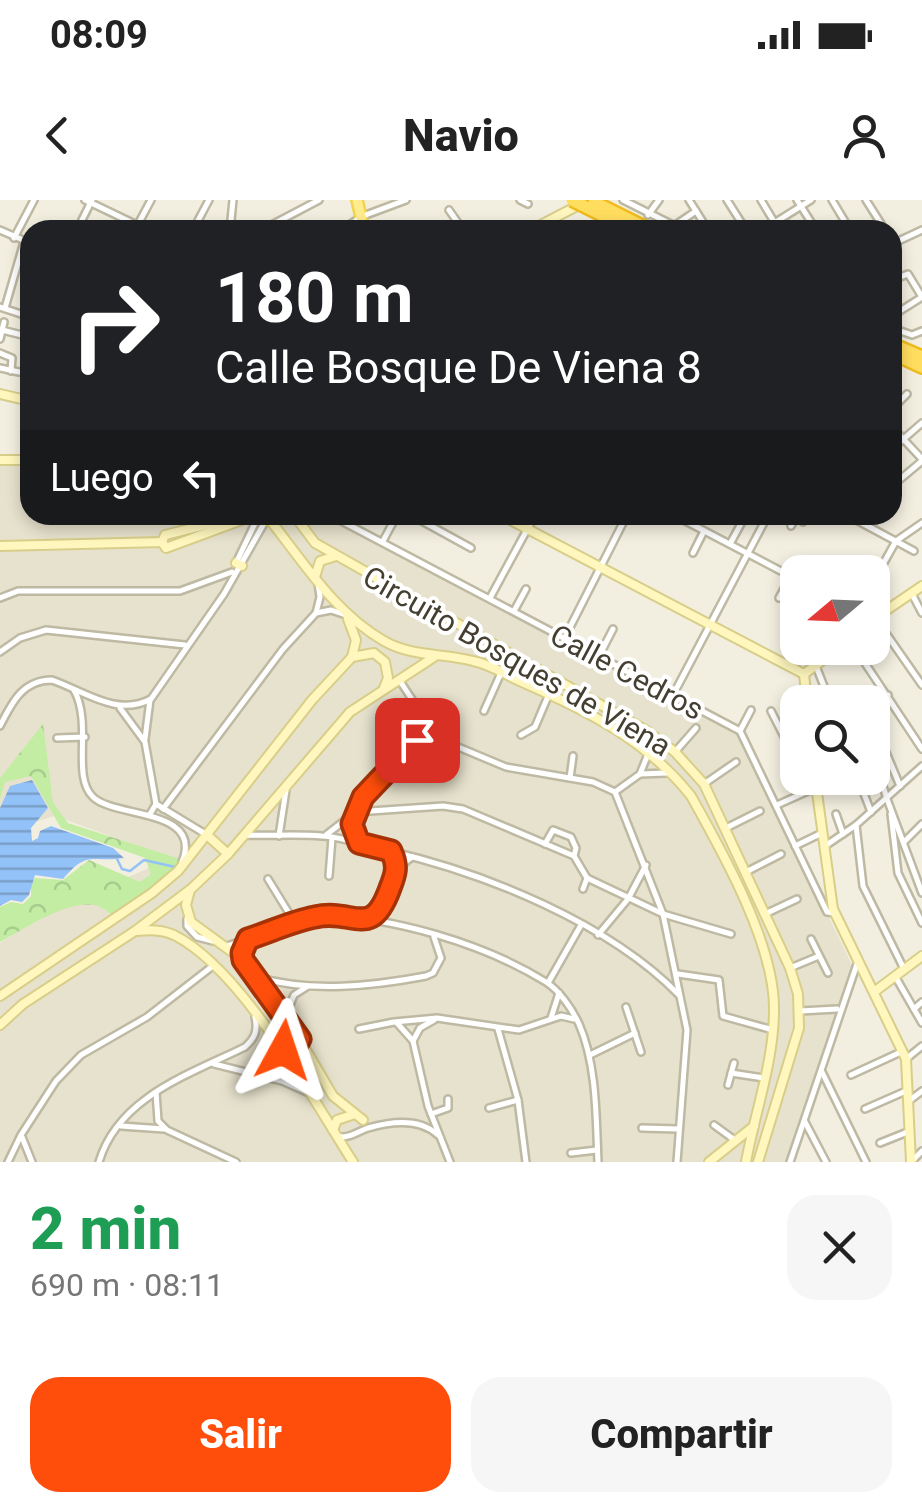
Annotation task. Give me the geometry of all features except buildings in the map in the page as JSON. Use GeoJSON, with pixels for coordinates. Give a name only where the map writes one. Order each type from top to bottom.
{"type":"FeatureCollection","features":[{"type":"Feature","properties":{"kind":"highway"},"geometry":{"type":"LineString","coordinates":[[572,200],[590,202],[629,220]]}},
{"type":"Feature","properties":{"kind":"highway"},"geometry":{"type":"LineString","coordinates":[[590,202],[617,220]]}},
{"type":"Feature","properties":{"kind":"main road"},"geometry":{"type":"LineString","coordinates":[[358,200],[363,220]]}},
{"type":"Feature","properties":{"kind":"main road"},"geometry":{"type":"LineString","coordinates":[[552,220],[590,202]]}},
{"type":"Feature","properties":{"kind":"main road"},"geometry":{"type":"LineString","coordinates":[[185,536],[215,525]]}},
{"type":"Feature","properties":{"kind":"main road"},"geometry":{"type":"LineString","coordinates":[[0,546],[162,542],[165,535],[185,536],[231,525]]}},
{"type":"Feature","properties":{"kind":"main road","name":"Circuito Bosques de Viena"},"geometry":{"type":"LineString","coordinates":[[274,525],[308,552],[336,556],[478,638],[481,653],[500,673],[630,736],[674,774],[709,829],[766,953],[773,986],[773,1030],[746,1162]]}},
{"type":"Feature","properties":{"kind":"main road","name":"Circuito Bosques de Viena"},"geometry":{"type":"LineString","coordinates":[[300,525],[316,578],[346,615],[356,640],[352,656]]}},
{"type":"Feature","properties":{"kind":"main road"},"geometry":{"type":"LineString","coordinates":[[520,525],[804,674]]}},
{"type":"Feature","properties":{"kind":"main road"},"geometry":{"type":"LineString","coordinates":[[316,578],[320,561],[336,556]]}},
{"type":"Feature","properties":{"kind":"main road"},"geometry":{"type":"LineString","coordinates":[[890,609],[922,586]]}},
{"type":"Feature","properties":{"kind":"main road","name":"Circuito Bosques de Viena"},"geometry":{"type":"LineString","coordinates":[[346,615],[394,646],[434,657],[481,653],[647,731],[676,752],[704,784],[790,968],[800,1011],[792,1052],[758,1162]]}},
{"type":"Feature","properties":{"kind":"main road"},"geometry":{"type":"LineString","coordinates":[[478,638],[481,653]]}},
{"type":"Feature","properties":{"kind":"main road"},"geometry":{"type":"LineString","coordinates":[[0,996],[178,871],[312,700],[352,656],[379,656],[388,668],[384,688]]}},
{"type":"Feature","properties":{"kind":"main road"},"geometry":{"type":"LineString","coordinates":[[0,1025],[23,1004],[135,931],[191,889],[228,854],[342,720],[434,657]]}},
{"type":"Feature","properties":{"kind":"main road"},"geometry":{"type":"LineString","coordinates":[[804,674],[816,666]]}},
{"type":"Feature","properties":{"kind":"main road"},"geometry":{"type":"LineString","coordinates":[[804,674],[805,685]]}},
{"type":"Feature","properties":{"kind":"main road"},"geometry":{"type":"LineString","coordinates":[[816,795],[835,913],[905,1055],[911,1162]]}},
{"type":"Feature","properties":{"kind":"main road"},"geometry":{"type":"LineString","coordinates":[[709,829],[721,817]]}},
{"type":"Feature","properties":{"kind":"main road"},"geometry":{"type":"LineString","coordinates":[[709,829],[726,827]]}},
{"type":"Feature","properties":{"kind":"main road"},"geometry":{"type":"LineString","coordinates":[[207,835],[228,854]]}},
{"type":"Feature","properties":{"kind":"main road"},"geometry":{"type":"LineString","coordinates":[[191,889],[187,921],[243,960],[286,1016],[338,1102],[361,1121]]}},
{"type":"Feature","properties":{"kind":"main road"},"geometry":{"type":"LineString","coordinates":[[102,926],[104,939],[113,945]]}},
{"type":"Feature","properties":{"kind":"main road"},"geometry":{"type":"LineString","coordinates":[[135,931],[156,930],[193,942],[283,1050],[351,1158]]}},
{"type":"Feature","properties":{"kind":"main road"},"geometry":{"type":"LineString","coordinates":[[80,940],[92,948],[93,958]]}},
{"type":"Feature","properties":{"kind":"main road"},"geometry":{"type":"LineString","coordinates":[[874,992],[922,956]]}},
{"type":"Feature","properties":{"kind":"main road"},"geometry":{"type":"LineString","coordinates":[[283,1050],[294,1049],[300,1039]]}},
{"type":"Feature","properties":{"kind":"main road"},"geometry":{"type":"LineString","coordinates":[[769,1051],[792,1052]]}},
{"type":"Feature","properties":{"kind":"main road"},"geometry":{"type":"LineString","coordinates":[[323,1114],[333,1112],[338,1102]]}},
{"type":"Feature","properties":{"kind":"main road"},"geometry":{"type":"LineString","coordinates":[[335,1133],[337,1120],[361,1121]]}},
{"type":"Feature","properties":{"kind":"main road"},"geometry":{"type":"LineString","coordinates":[[712,1160],[754,1126]]}},
{"type":"Feature","properties":{"kind":"main road"},"geometry":{"type":"LineString","coordinates":[[712,1160],[726,1162]]}},
{"type":"Feature","properties":{"kind":"street"},"geometry":{"type":"LineString","coordinates":[[281,220],[318,200]]}},
{"type":"Feature","properties":{"kind":"street"},"geometry":{"type":"LineString","coordinates":[[356,220],[406,200]]}},
{"type":"Feature","properties":{"kind":"street"},"geometry":{"type":"LineString","coordinates":[[520,200],[528,204]]}},
{"type":"Feature","properties":{"kind":"street"},"geometry":{"type":"LineString","coordinates":[[623,200],[661,220]]}},
{"type":"Feature","properties":{"kind":"street"},"geometry":{"type":"LineString","coordinates":[[648,214],[659,200]]}},
{"type":"Feature","properties":{"kind":"street"},"geometry":{"type":"LineString","coordinates":[[689,200],[702,220]]}},
{"type":"Feature","properties":{"kind":"street"},"geometry":{"type":"LineString","coordinates":[[778,220],[799,203],[811,200]]}},
{"type":"Feature","properties":{"kind":"street"},"geometry":{"type":"LineString","coordinates":[[89,201],[122,220]]}},
{"type":"Feature","properties":{"kind":"street"},"geometry":{"type":"LineString","coordinates":[[449,210],[456,220]]}},
{"type":"Feature","properties":{"kind":"street"},"geometry":{"type":"LineString","coordinates":[[683,220],[696,211]]}},
{"type":"Feature","properties":{"kind":"street"},"geometry":{"type":"LineString","coordinates":[[14,238],[20,227]]}},
{"type":"Feature","properties":{"kind":"street"},"geometry":{"type":"LineString","coordinates":[[0,230],[20,240]]}},
{"type":"Feature","properties":{"kind":"street"},"geometry":{"type":"LineString","coordinates":[[2,307],[20,261]]}},
{"type":"Feature","properties":{"kind":"street"},"geometry":{"type":"LineString","coordinates":[[902,275],[906,273],[922,297]]}},
{"type":"Feature","properties":{"kind":"street"},"geometry":{"type":"LineString","coordinates":[[0,339],[4,322]]}},
{"type":"Feature","properties":{"kind":"street"},"geometry":{"type":"LineString","coordinates":[[0,353],[12,358],[11,370]]}},
{"type":"Feature","properties":{"kind":"street"},"geometry":{"type":"LineString","coordinates":[[0,368],[19,372]]}},
{"type":"Feature","properties":{"kind":"street"},"geometry":{"type":"LineString","coordinates":[[902,400],[908,394]]}},
{"type":"Feature","properties":{"kind":"street"},"geometry":{"type":"LineString","coordinates":[[902,477],[922,460],[904,440],[922,423]]}},
{"type":"Feature","properties":{"kind":"street"},"geometry":{"type":"LineString","coordinates":[[888,555],[896,541],[922,523]]}},
{"type":"Feature","properties":{"kind":"street"},"geometry":{"type":"LineString","coordinates":[[150,814],[156,804],[145,742],[150,699],[224,594],[260,525]]}},
{"type":"Feature","properties":{"kind":"street","name":"Calle Cedros"},"geometry":{"type":"LineString","coordinates":[[350,525],[740,731],[827,912],[835,913]]}},
{"type":"Feature","properties":{"kind":"street"},"geometry":{"type":"LineString","coordinates":[[383,541],[392,525]]}},
{"type":"Feature","properties":{"kind":"street"},"geometry":{"type":"LineString","coordinates":[[429,525],[471,548]]}},
{"type":"Feature","properties":{"kind":"street"},"geometry":{"type":"LineString","coordinates":[[490,598],[529,525]]}},
{"type":"Feature","properties":{"kind":"street"},"geometry":{"type":"LineString","coordinates":[[564,639],[622,525]]}},
{"type":"Feature","properties":{"kind":"street"},"geometry":{"type":"LineString","coordinates":[[694,525],[780,571]]}},
{"type":"Feature","properties":{"kind":"street"},"geometry":{"type":"LineString","coordinates":[[730,544],[740,525]]}},
{"type":"Feature","properties":{"kind":"street"},"geometry":{"type":"LineString","coordinates":[[672,697],[763,525]]}},
{"type":"Feature","properties":{"kind":"street"},"geometry":{"type":"LineString","coordinates":[[869,525],[914,551]]}},
{"type":"Feature","properties":{"kind":"street"},"geometry":{"type":"LineString","coordinates":[[693,552],[704,530]]}},
{"type":"Feature","properties":{"kind":"street"},"geometry":{"type":"LineString","coordinates":[[224,594],[236,567]]}},
{"type":"Feature","properties":{"kind":"street"},"geometry":{"type":"LineString","coordinates":[[0,598],[18,591],[180,590],[236,567]]}},
{"type":"Feature","properties":{"kind":"street"},"geometry":{"type":"LineString","coordinates":[[164,809],[282,649],[316,613],[320,597],[316,578]]}},
{"type":"Feature","properties":{"kind":"street"},"geometry":{"type":"LineString","coordinates":[[514,611],[526,589]]}},
{"type":"Feature","properties":{"kind":"street"},"geometry":{"type":"LineString","coordinates":[[912,594],[922,614]]}},
{"type":"Feature","properties":{"kind":"street"},"geometry":{"type":"LineString","coordinates":[[316,613],[331,610],[346,615]]}},
{"type":"Feature","properties":{"kind":"street"},"geometry":{"type":"LineString","coordinates":[[598,658],[613,629]]}},
{"type":"Feature","properties":{"kind":"street"},"geometry":{"type":"LineString","coordinates":[[0,652],[20,638],[46,630],[186,646]]}},
{"type":"Feature","properties":{"kind":"street"},"geometry":{"type":"LineString","coordinates":[[890,642],[922,686]]}},
{"type":"Feature","properties":{"kind":"street"},"geometry":{"type":"LineString","coordinates":[[816,666],[823,685]]}},
{"type":"Feature","properties":{"kind":"street"},"geometry":{"type":"LineString","coordinates":[[484,712],[500,673]]}},
{"type":"Feature","properties":{"kind":"street"},"geometry":{"type":"LineString","coordinates":[[0,726],[8,710],[32,683],[52,680],[120,708],[135,707],[150,699]]}},
{"type":"Feature","properties":{"kind":"street"},"geometry":{"type":"LineString","coordinates":[[399,680],[410,694],[423,727],[432,736],[506,767],[593,782],[615,792],[663,914],[682,997],[687,1030],[677,1162]]}},
{"type":"Feature","properties":{"kind":"street"},"geometry":{"type":"LineString","coordinates":[[73,688],[82,704],[85,736],[81,773],[93,798],[111,807],[150,814],[177,830],[185,844],[185,856],[178,871]]}},
{"type":"Feature","properties":{"kind":"street"},"geometry":{"type":"LineString","coordinates":[[521,735],[535,727],[549,694]]}},
{"type":"Feature","properties":{"kind":"street"},"geometry":{"type":"LineString","coordinates":[[82,704],[92,696]]}},
{"type":"Feature","properties":{"kind":"street"},"geometry":{"type":"LineString","coordinates":[[890,698],[922,750]]}},
{"type":"Feature","properties":{"kind":"street"},"geometry":{"type":"LineString","coordinates":[[0,707],[8,710]]}},
{"type":"Feature","properties":{"kind":"street"},"geometry":{"type":"LineString","coordinates":[[120,708],[145,742]]}},
{"type":"Feature","properties":{"kind":"street"},"geometry":{"type":"LineString","coordinates":[[740,731],[752,710]]}},
{"type":"Feature","properties":{"kind":"street"},"geometry":{"type":"LineString","coordinates":[[771,711],[780,729]]}},
{"type":"Feature","properties":{"kind":"street"},"geometry":{"type":"LineString","coordinates":[[423,727],[415,734],[417,740],[426,744],[432,736]]}},
{"type":"Feature","properties":{"kind":"street"},"geometry":{"type":"LineString","coordinates":[[676,752],[696,728]]}},
{"type":"Feature","properties":{"kind":"street"},"geometry":{"type":"LineString","coordinates":[[57,738],[85,736]]}},
{"type":"Feature","properties":{"kind":"street"},"geometry":{"type":"LineString","coordinates":[[359,843],[352,829],[363,797],[417,740]]}},
{"type":"Feature","properties":{"kind":"street"},"geometry":{"type":"LineString","coordinates":[[615,792],[640,774],[648,750]]}},
{"type":"Feature","properties":{"kind":"street"},"geometry":{"type":"LineString","coordinates":[[570,778],[574,756]]}},
{"type":"Feature","properties":{"kind":"street"},"geometry":{"type":"LineString","coordinates":[[704,784],[736,762]]}},
{"type":"Feature","properties":{"kind":"street"},"geometry":{"type":"LineString","coordinates":[[890,762],[900,786]]}},
{"type":"Feature","properties":{"kind":"street"},"geometry":{"type":"LineString","coordinates":[[825,846],[856,825],[922,766]]}},
{"type":"Feature","properties":{"kind":"street"},"geometry":{"type":"LineString","coordinates":[[640,774],[674,774]]}},
{"type":"Feature","properties":{"kind":"street"},"geometry":{"type":"LineString","coordinates":[[279,836],[286,787]]}},
{"type":"Feature","properties":{"kind":"street"},"geometry":{"type":"LineString","coordinates":[[776,805],[795,795]]}},
{"type":"Feature","properties":{"kind":"street"},"geometry":{"type":"LineString","coordinates":[[864,795],[871,812]]}},
{"type":"Feature","properties":{"kind":"street"},"geometry":{"type":"LineString","coordinates":[[885,795],[922,893]]}},
{"type":"Feature","properties":{"kind":"street"},"geometry":{"type":"LineString","coordinates":[[156,804],[207,835]]}},
{"type":"Feature","properties":{"kind":"street"},"geometry":{"type":"LineString","coordinates":[[328,876],[328,837],[356,812],[458,808],[574,856],[587,878],[628,900],[730,934]]}},
{"type":"Feature","properties":{"kind":"street"},"geometry":{"type":"LineString","coordinates":[[890,810],[898,873],[922,923]]}},
{"type":"Feature","properties":{"kind":"street"},"geometry":{"type":"LineString","coordinates":[[726,827],[760,811]]}},
{"type":"Feature","properties":{"kind":"street"},"geometry":{"type":"LineString","coordinates":[[836,814],[843,834]]}},
{"type":"Feature","properties":{"kind":"street"},"geometry":{"type":"LineString","coordinates":[[905,841],[922,824]]}},
{"type":"Feature","properties":{"kind":"street"},"geometry":{"type":"LineString","coordinates":[[856,825],[864,886],[904,969]]}},
{"type":"Feature","properties":{"kind":"street"},"geometry":{"type":"LineString","coordinates":[[545,844],[552,830],[571,836],[576,848],[574,856]]}},
{"type":"Feature","properties":{"kind":"street"},"geometry":{"type":"LineString","coordinates":[[795,846],[822,832]]}},
{"type":"Feature","properties":{"kind":"street"},"geometry":{"type":"LineString","coordinates":[[244,835],[328,837],[415,855],[499,883],[598,935],[658,974],[682,997]]}},
{"type":"Feature","properties":{"kind":"street"},"geometry":{"type":"LineString","coordinates":[[391,851],[397,870]]}},
{"type":"Feature","properties":{"kind":"street"},"geometry":{"type":"LineString","coordinates":[[746,872],[781,854]]}},
{"type":"Feature","properties":{"kind":"street"},"geometry":{"type":"LineString","coordinates":[[366,920],[382,910],[397,870],[415,855]]}},
{"type":"Feature","properties":{"kind":"street"},"geometry":{"type":"LineString","coordinates":[[598,935],[628,900],[646,865]]}},
{"type":"Feature","properties":{"kind":"street"},"geometry":{"type":"LineString","coordinates":[[916,876],[922,871]]}},
{"type":"Feature","properties":{"kind":"street"},"geometry":{"type":"LineString","coordinates":[[582,889],[587,878]]}},
{"type":"Feature","properties":{"kind":"street"},"geometry":{"type":"LineString","coordinates":[[268,879],[295,924]]}},
{"type":"Feature","properties":{"kind":"street"},"geometry":{"type":"LineString","coordinates":[[766,914],[797,900]]}},
{"type":"Feature","properties":{"kind":"street"},"geometry":{"type":"LineString","coordinates":[[914,908],[922,904]]}},
{"type":"Feature","properties":{"kind":"street"},"geometry":{"type":"LineString","coordinates":[[382,910],[388,923]]}},
{"type":"Feature","properties":{"kind":"street"},"geometry":{"type":"LineString","coordinates":[[227,946],[317,916],[366,920],[433,934],[548,983],[577,1020],[590,1054],[598,1162]]}},
{"type":"Feature","properties":{"kind":"street"},"geometry":{"type":"LineString","coordinates":[[178,936],[187,921]]}},
{"type":"Feature","properties":{"kind":"street"},"geometry":{"type":"LineString","coordinates":[[187,921],[193,942],[216,940]]}},
{"type":"Feature","properties":{"kind":"street"},"geometry":{"type":"LineString","coordinates":[[548,983],[580,926]]}},
{"type":"Feature","properties":{"kind":"street"},"geometry":{"type":"LineString","coordinates":[[257,977],[371,986],[426,976],[438,966],[441,949],[433,934]]}},
{"type":"Feature","properties":{"kind":"street"},"geometry":{"type":"LineString","coordinates":[[811,938],[828,973]]}},
{"type":"Feature","properties":{"kind":"street"},"geometry":{"type":"LineString","coordinates":[[243,960],[248,939]]}},
{"type":"Feature","properties":{"kind":"street"},"geometry":{"type":"LineString","coordinates":[[441,949],[455,942]]}},
{"type":"Feature","properties":{"kind":"street"},"geometry":{"type":"LineString","coordinates":[[790,968],[819,956]]}},
{"type":"Feature","properties":{"kind":"street"},"geometry":{"type":"LineString","coordinates":[[790,1162],[858,961]]}},
{"type":"Feature","properties":{"kind":"street"},"geometry":{"type":"LineString","coordinates":[[8,1162],[56,1081],[81,1055],[147,1017],[214,965]]}},
{"type":"Feature","properties":{"kind":"street"},"geometry":{"type":"LineString","coordinates":[[678,974],[719,980],[724,1016],[773,1030]]}},
{"type":"Feature","properties":{"kind":"street"},"geometry":{"type":"LineString","coordinates":[[894,976],[922,1023]]}},
{"type":"Feature","properties":{"kind":"street"},"geometry":{"type":"LineString","coordinates":[[286,1016],[294,996],[311,984]]}},
{"type":"Feature","properties":{"kind":"street"},"geometry":{"type":"LineString","coordinates":[[552,1018],[559,993]]}},
{"type":"Feature","properties":{"kind":"street"},"geometry":{"type":"LineString","coordinates":[[914,1009],[922,1002]]}},
{"type":"Feature","properties":{"kind":"street"},"geometry":{"type":"LineString","coordinates":[[626,1007],[642,1052]]}},
{"type":"Feature","properties":{"kind":"street"},"geometry":{"type":"LineString","coordinates":[[800,1011],[836,1009]]}},
{"type":"Feature","properties":{"kind":"street"},"geometry":{"type":"LineString","coordinates":[[99,1162],[108,1140],[131,1110],[156,1092],[254,1040],[255,1014]]}},
{"type":"Feature","properties":{"kind":"street"},"geometry":{"type":"LineString","coordinates":[[359,1029],[436,1018],[508,1029],[531,1028],[565,1016],[577,1020]]}},
{"type":"Feature","properties":{"kind":"street"},"geometry":{"type":"LineString","coordinates":[[413,1041],[420,1028],[436,1018]]}},
{"type":"Feature","properties":{"kind":"street"},"geometry":{"type":"LineString","coordinates":[[394,1022],[413,1041],[429,1110],[450,1162]]}},
{"type":"Feature","properties":{"kind":"street"},"geometry":{"type":"LineString","coordinates":[[497,1027],[518,1100],[526,1162]]}},
{"type":"Feature","properties":{"kind":"street"},"geometry":{"type":"LineString","coordinates":[[504,1041],[508,1029]]}},
{"type":"Feature","properties":{"kind":"street"},"geometry":{"type":"LineString","coordinates":[[590,1054],[635,1033]]}},
{"type":"Feature","properties":{"kind":"street"},"geometry":{"type":"LineString","coordinates":[[851,1076],[922,1046]]}},
{"type":"Feature","properties":{"kind":"street"},"geometry":{"type":"LineString","coordinates":[[728,1085],[734,1063]]}},
{"type":"Feature","properties":{"kind":"street"},"geometry":{"type":"LineString","coordinates":[[211,1064],[282,1081],[311,1094]]}},
{"type":"Feature","properties":{"kind":"street"},"geometry":{"type":"LineString","coordinates":[[822,1072],[866,1162]]}},
{"type":"Feature","properties":{"kind":"street"},"geometry":{"type":"LineString","coordinates":[[731,1074],[764,1078]]}},
{"type":"Feature","properties":{"kind":"street"},"geometry":{"type":"LineString","coordinates":[[865,1109],[922,1091]]}},
{"type":"Feature","properties":{"kind":"street"},"geometry":{"type":"LineString","coordinates":[[156,1092],[158,1121],[166,1130]]}},
{"type":"Feature","properties":{"kind":"street"},"geometry":{"type":"LineString","coordinates":[[417,1122],[429,1110],[448,1108],[448,1099]]}},
{"type":"Feature","properties":{"kind":"street"},"geometry":{"type":"LineString","coordinates":[[489,1108],[518,1100]]}},
{"type":"Feature","properties":{"kind":"street"},"geometry":{"type":"LineString","coordinates":[[351,1158],[349,1138],[361,1121],[381,1125],[417,1122],[440,1137]]}},
{"type":"Feature","properties":{"kind":"street"},"geometry":{"type":"LineString","coordinates":[[805,1122],[826,1162]]}},
{"type":"Feature","properties":{"kind":"street"},"geometry":{"type":"LineString","coordinates":[[714,1124],[736,1141]]}},
{"type":"Feature","properties":{"kind":"street"},"geometry":{"type":"LineString","coordinates":[[118,1126],[166,1130],[236,1162]]}},
{"type":"Feature","properties":{"kind":"street"},"geometry":{"type":"LineString","coordinates":[[642,1128],[678,1129]]}},
{"type":"Feature","properties":{"kind":"street"},"geometry":{"type":"LineString","coordinates":[[880,1142],[910,1131]]}},
{"type":"Feature","properties":{"kind":"street"},"geometry":{"type":"LineString","coordinates":[[335,1133],[349,1138]]}},
{"type":"Feature","properties":{"kind":"street"},"geometry":{"type":"LineString","coordinates":[[21,1135],[32,1162]]}},
{"type":"Feature","properties":{"kind":"street"},"geometry":{"type":"LineString","coordinates":[[571,1152],[598,1150]]}},
{"type":"Feature","properties":{"kind":"street"},"geometry":{"type":"LineString","coordinates":[[911,1162],[922,1151]]}},
{"type":"Feature","properties":{"kind":"shaded area"},"geometry":{"type":"Polygon","coordinates":[[[0,460],[20,460],[20,525],[347,525],[740,734],[853,967],[787,1162],[0,1162],[0,943],[52,909],[147,869],[151,862],[146,849],[55,816],[0,832],[0,460]]]}},
{"type":"Feature","properties":{"kind":"green space"},"geometry":{"type":"Polygon","coordinates":[[[43,724],[53,803],[68,823],[180,859],[169,875],[111,915],[100,907],[73,906],[0,942],[0,907],[11,902],[23,904],[31,896],[35,878],[63,880],[89,860],[140,882],[151,874],[145,858],[61,828],[31,776],[5,782],[0,799],[0,778],[43,724]]]}},
{"type":"Feature","properties":{"kind":"water"},"geometry":{"type":"Polygon","coordinates":[[[32,780],[48,808],[31,828],[32,841],[51,826],[113,848],[124,858],[85,860],[63,879],[35,875],[29,895],[22,902],[11,900],[0,906],[0,808],[10,786],[32,780]]]}},
{"type":"Feature","properties":{"kind":"waterway"},"geometry":{"type":"LineString","coordinates":[[117,859],[122,869],[130,871],[144,860],[175,867]]}},
{"type":"Feature","properties":{"kind":"route"},"geometry":{"type":"LineString","coordinates":[[283,1050],[294,1049],[300,1039],[243,960],[244,948],[248,939],[317,916],[366,920],[382,910],[397,870],[394,858],[391,851],[359,843],[352,824],[363,797],[417,740]]}}]}
